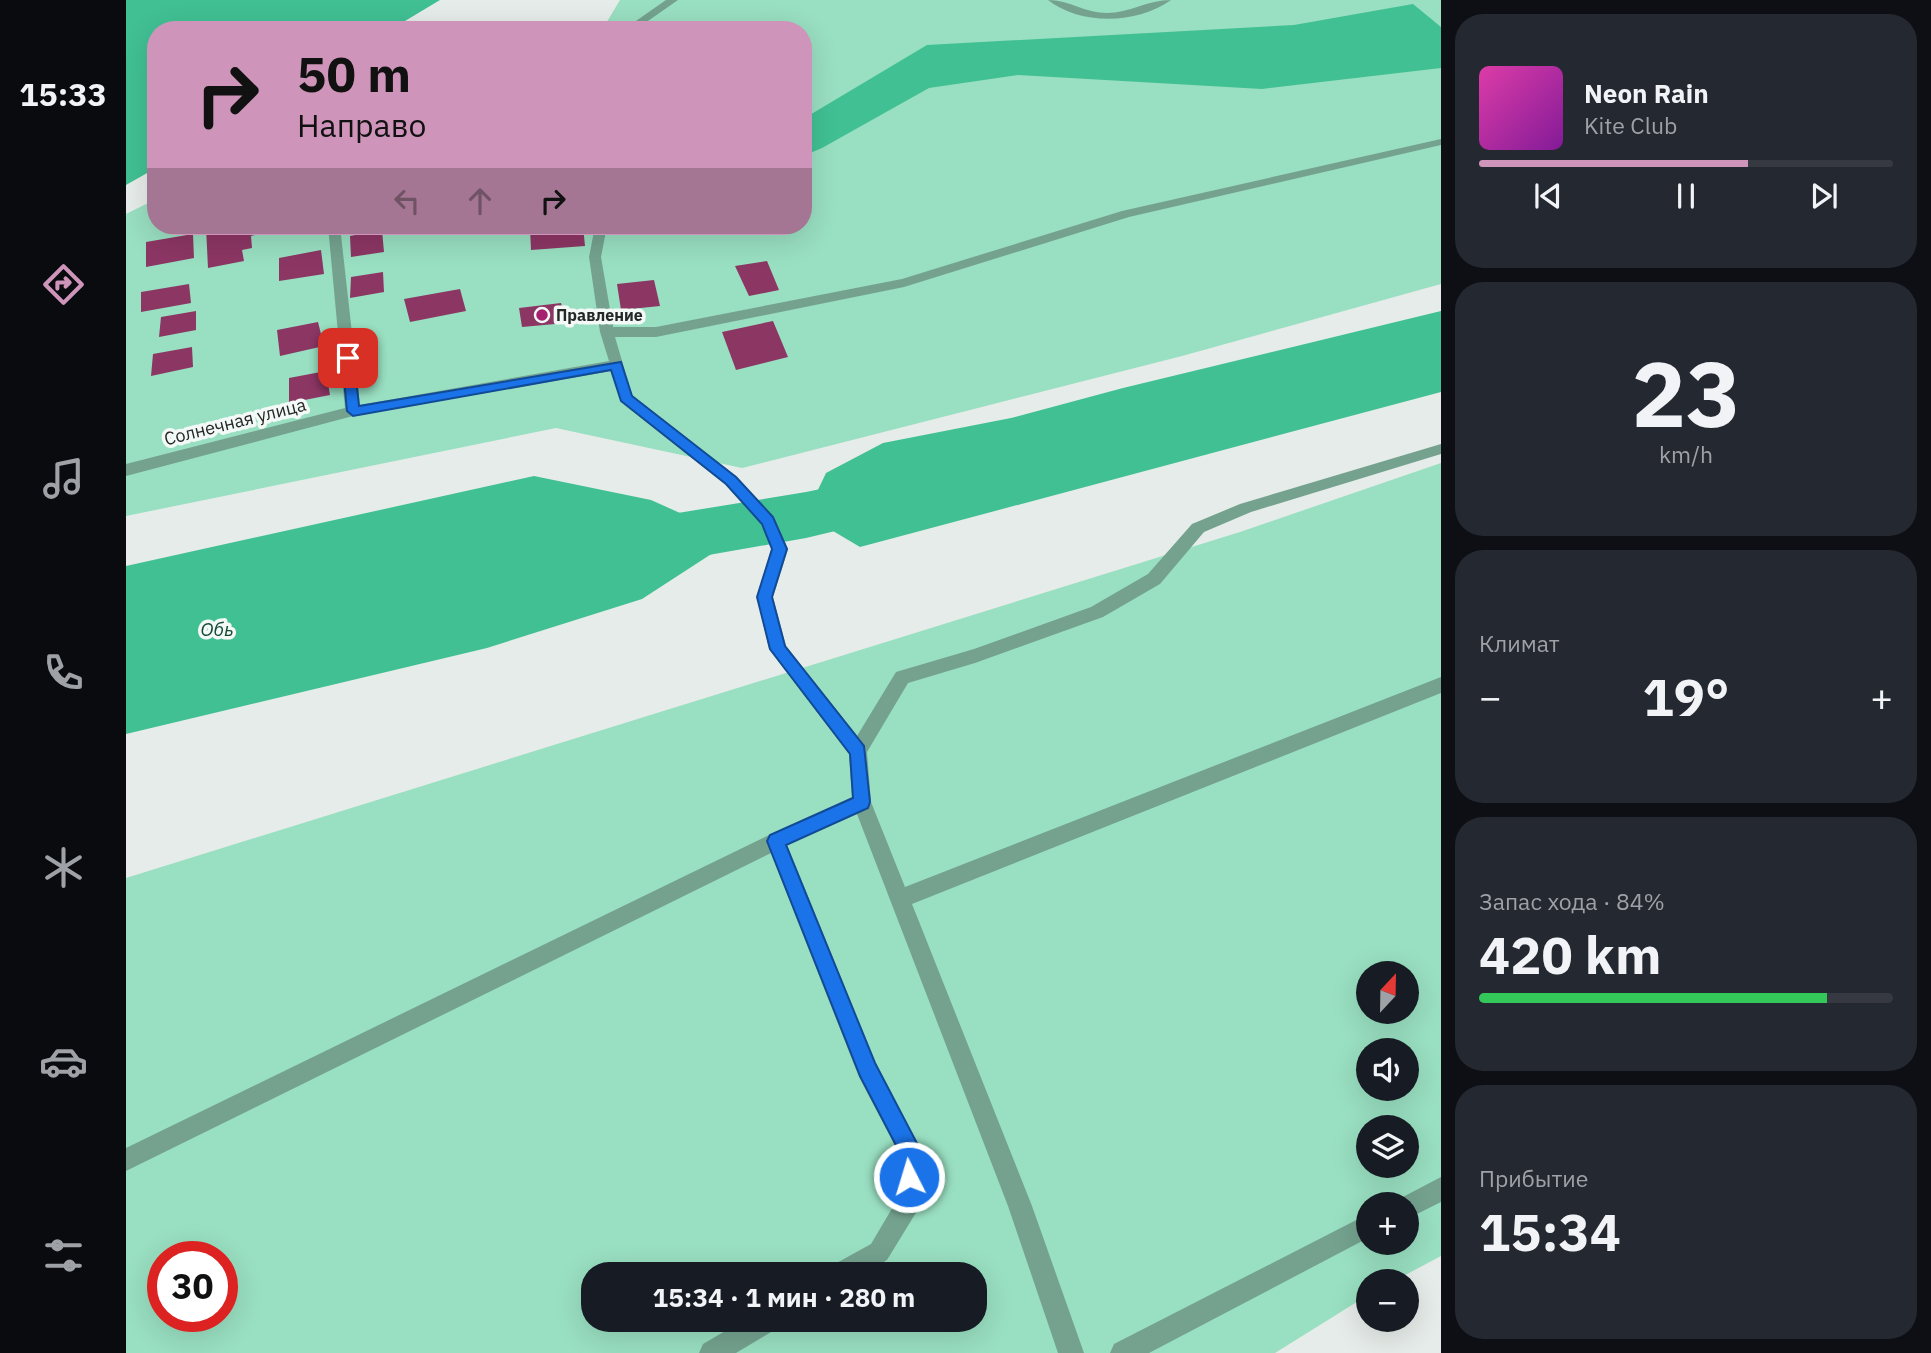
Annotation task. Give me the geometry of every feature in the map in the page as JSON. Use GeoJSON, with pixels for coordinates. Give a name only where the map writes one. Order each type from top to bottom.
{"type":"FeatureCollection","features":[{"type":"Feature","properties":{"kind":"street"},"geometry":{"type":"LineString","coordinates":[[642,21],[673,0]]}},
{"type":"Feature","properties":{"kind":"street"},"geometry":{"type":"LineString","coordinates":[[1053,0],[1082,15],[1115,18],[1166,0]]}},
{"type":"Feature","properties":{"kind":"street"},"geometry":{"type":"LineString","coordinates":[[607,332],[656,332],[904,283],[1126,214],[1441,142]]}},
{"type":"Feature","properties":{"kind":"street"},"geometry":{"type":"LineString","coordinates":[[335,235],[353,411]]}},
{"type":"Feature","properties":{"kind":"street"},"geometry":{"type":"LineString","coordinates":[[599,235],[595,257],[607,332],[626,398],[731,481],[768,521],[780,549],[765,597],[778,649],[858,751],[862,802],[1020,1206],[1071,1353]]}},
{"type":"Feature","properties":{"kind":"street","name":"Солнечная улица"},"geometry":{"type":"LineString","coordinates":[[126,470],[353,411],[616,365]]}},
{"type":"Feature","properties":{"kind":"street"},"geometry":{"type":"LineString","coordinates":[[858,751],[902,677],[975,656],[1097,612],[1154,579],[1198,528],[1246,508],[1441,449]]}},
{"type":"Feature","properties":{"kind":"street"},"geometry":{"type":"LineString","coordinates":[[899,899],[1441,685]]}},
{"type":"Feature","properties":{"kind":"street"},"geometry":{"type":"LineString","coordinates":[[126,1160],[776,841],[862,802]]}},
{"type":"Feature","properties":{"kind":"street"},"geometry":{"type":"LineString","coordinates":[[776,841],[867,1069],[910,1151],[909,1203],[879,1252],[862,1262]]}},
{"type":"Feature","properties":{"kind":"street"},"geometry":{"type":"LineString","coordinates":[[1419,1200],[1441,1189]]}},
{"type":"Feature","properties":{"kind":"street"},"geometry":{"type":"LineString","coordinates":[[1123,1353],[1356,1232]]}},
{"type":"Feature","properties":{"kind":"street"},"geometry":{"type":"LineString","coordinates":[[712,1353],[747,1332]]}},
{"type":"Feature","properties":{"kind":"shaded area"},"geometry":{"type":"Polygon","coordinates":[[[620,0],[1441,0],[1441,284],[1182,356],[742,468],[556,428],[126,516],[126,214],[147,204],[147,235],[812,235],[812,21],[607,21],[620,0]]]}},
{"type":"Feature","properties":{"kind":"shaded area"},"geometry":{"type":"Polygon","coordinates":[[[1441,463],[1441,1256],[1417,1269],[1356,1269],[1356,1302],[1275,1353],[126,1353],[126,878],[1240,532],[1441,463]]]}},
{"type":"Feature","properties":{"kind":"water"},"geometry":{"type":"Polygon","coordinates":[[[126,0],[440,0],[405,21],[147,21],[147,173],[126,185],[126,0]]]}},
{"type":"Feature","properties":{"kind":"water"},"geometry":{"type":"Polygon","coordinates":[[[1413,4],[1441,27],[1441,68],[1262,89],[1018,75],[929,88],[812,152],[812,114],[927,45],[1294,25],[1413,4]]]}},
{"type":"Feature","properties":{"kind":"water"},"geometry":{"type":"Polygon","coordinates":[[[1441,311],[1441,392],[860,547],[806,515],[826,473],[883,443],[1011,418],[1441,311]]]}},
{"type":"Feature","properties":{"kind":"water","name":"Обь"},"geometry":{"type":"Polygon","coordinates":[[[534,476],[651,500],[736,538],[642,599],[487,648],[126,734],[126,566],[534,476]]]}},
{"type":"Feature","properties":{"kind":"building"},"geometry":{"type":"Polygon","coordinates":[[[193,235],[194,258],[146,267],[146,242],[193,235]]]}},
{"type":"Feature","properties":{"kind":"building"},"geometry":{"type":"Polygon","coordinates":[[[206,235],[255,235],[251,236],[252,248],[242,250],[244,261],[208,268],[206,235]]]}},
{"type":"Feature","properties":{"kind":"building"},"geometry":{"type":"Polygon","coordinates":[[[382,235],[384,252],[351,257],[350,236],[382,235]]]}},
{"type":"Feature","properties":{"kind":"building"},"geometry":{"type":"Polygon","coordinates":[[[530,235],[584,235],[585,246],[531,250],[530,235]]]}},
{"type":"Feature","properties":{"kind":"building"},"geometry":{"type":"Polygon","coordinates":[[[321,250],[324,274],[279,281],[279,258],[321,250]]]}},
{"type":"Feature","properties":{"kind":"building"},"geometry":{"type":"Polygon","coordinates":[[[767,261],[779,290],[749,296],[735,266],[767,261]]]}},
{"type":"Feature","properties":{"kind":"building"},"geometry":{"type":"Polygon","coordinates":[[[383,272],[384,292],[350,298],[351,277],[383,272]]]}},
{"type":"Feature","properties":{"kind":"building"},"geometry":{"type":"Polygon","coordinates":[[[654,280],[660,306],[621,310],[617,284],[654,280]]]}},
{"type":"Feature","properties":{"kind":"building"},"geometry":{"type":"Polygon","coordinates":[[[189,284],[191,303],[141,312],[141,292],[189,284]]]}},
{"type":"Feature","properties":{"kind":"building"},"geometry":{"type":"Polygon","coordinates":[[[460,289],[466,311],[410,322],[404,299],[460,289]]]}},
{"type":"Feature","properties":{"kind":"building","name":"Правление"},"geometry":{"type":"Polygon","coordinates":[[[561,303],[566,323],[522,327],[519,308],[561,303]]]}},
{"type":"Feature","properties":{"kind":"building"},"geometry":{"type":"Polygon","coordinates":[[[196,311],[196,330],[159,337],[161,317],[196,311]]]}},
{"type":"Feature","properties":{"kind":"building"},"geometry":{"type":"Polygon","coordinates":[[[773,321],[788,357],[736,370],[722,332],[773,321]]]}},
{"type":"Feature","properties":{"kind":"building"},"geometry":{"type":"Polygon","coordinates":[[[318,322],[324,346],[280,356],[277,330],[318,322]]]}},
{"type":"Feature","properties":{"kind":"building"},"geometry":{"type":"Polygon","coordinates":[[[192,347],[193,367],[151,376],[153,354],[192,347]]]}},
{"type":"Feature","properties":{"kind":"building"},"geometry":{"type":"Polygon","coordinates":[[[326,371],[330,395],[289,403],[289,378],[326,371]]]}},
{"type":"Feature","properties":{"kind":"waterway"},"geometry":{"type":"LineString","coordinates":[[629,545],[806,515],[894,496]]}},
{"type":"Feature","properties":{"kind":"place","name":"Правление"},"geometry":{"type":"Point","coordinates":[542,315]}},
{"type":"Feature","properties":{"kind":"route"},"geometry":{"type":"LineString","coordinates":[[348,358],[353,411],[616,365],[626,398],[731,481],[768,521],[780,549],[765,597],[778,649],[858,751],[862,802],[776,841],[867,1069],[910,1151],[909,1177]]}}]}
